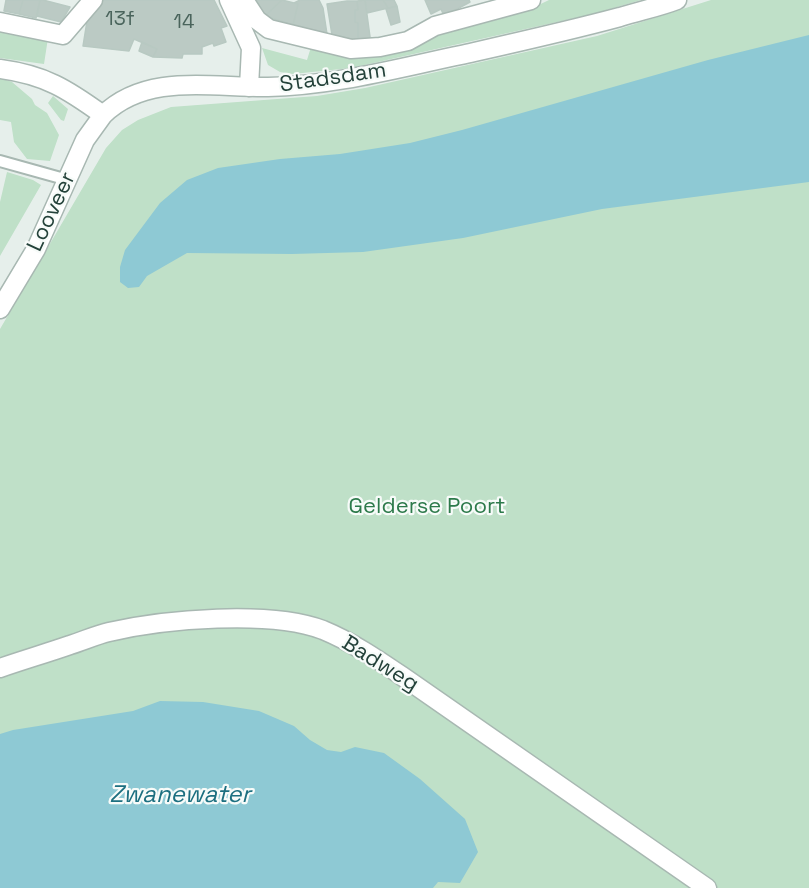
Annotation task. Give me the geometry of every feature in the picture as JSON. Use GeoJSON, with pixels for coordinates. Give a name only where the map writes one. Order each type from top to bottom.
{"type":"FeatureCollection","features":[{"type":"Feature","properties":{"kind":"street"},"geometry":{"type":"LineString","coordinates":[[0,22],[63,35],[93,0]]}},
{"type":"Feature","properties":{"kind":"street"},"geometry":{"type":"LineString","coordinates":[[229,0],[251,48],[249,87]]}},
{"type":"Feature","properties":{"kind":"street"},"geometry":{"type":"LineString","coordinates":[[244,0],[257,20],[269,29],[351,49],[380,47],[408,41],[435,26],[528,1]]}},
{"type":"Feature","properties":{"kind":"street","name":"Stadsdam"},"geometry":{"type":"LineString","coordinates":[[103,115],[114,104],[152,88],[311,85],[564,32],[677,0]]}},
{"type":"Feature","properties":{"kind":"street"},"geometry":{"type":"LineString","coordinates":[[0,69],[22,72],[53,82],[103,115]]}},
{"type":"Feature","properties":{"kind":"street","name":"Looveer"},"geometry":{"type":"LineString","coordinates":[[0,309],[36,249],[85,140],[103,115]]}},
{"type":"Feature","properties":{"kind":"street","name":"Badweg"},"geometry":{"type":"LineString","coordinates":[[0,668],[108,632],[154,625],[242,618],[288,622],[321,629],[352,643],[369,654],[707,888]]}},
{"type":"Feature","properties":{"kind":"lane"},"geometry":{"type":"LineString","coordinates":[[0,161],[68,180]]}},
{"type":"Feature","properties":{"kind":"green space"},"geometry":{"type":"Polygon","coordinates":[[[549,0],[641,0],[593,14],[351,68],[293,74],[280,72],[268,65],[262,48],[307,60],[311,47],[430,32],[524,12],[549,0]]]}},
{"type":"Feature","properties":{"kind":"green space","name":"Gelderse Poort"},"geometry":{"type":"Polygon","coordinates":[[[711,0],[809,0],[809,888],[0,888],[0,329],[106,148],[122,130],[138,120],[171,107],[317,96],[365,88],[597,36],[711,0]]]}},
{"type":"Feature","properties":{"kind":"green space"},"geometry":{"type":"Polygon","coordinates":[[[0,28],[48,38],[44,64],[0,58],[0,28]]]}},
{"type":"Feature","properties":{"kind":"green space"},"geometry":{"type":"Polygon","coordinates":[[[0,78],[12,82],[32,99],[35,105],[47,113],[59,135],[50,161],[27,159],[14,142],[11,122],[0,120],[0,78]]]}},
{"type":"Feature","properties":{"kind":"green space"},"geometry":{"type":"Polygon","coordinates":[[[53,96],[68,109],[64,121],[48,103],[53,96]]]}},
{"type":"Feature","properties":{"kind":"green space"},"geometry":{"type":"Polygon","coordinates":[[[7,172],[33,180],[41,185],[0,256],[0,202],[7,172]]]}},
{"type":"Feature","properties":{"kind":"water"},"geometry":{"type":"Polygon","coordinates":[[[809,35],[809,182],[602,209],[463,238],[363,252],[187,253],[147,276],[139,287],[128,288],[120,282],[120,267],[125,250],[160,203],[187,180],[218,168],[280,159],[340,154],[410,143],[708,60],[809,35]]]}},
{"type":"Feature","properties":{"kind":"water","name":"Zwanewater"},"geometry":{"type":"Polygon","coordinates":[[[160,701],[203,702],[259,711],[294,726],[310,740],[327,750],[341,752],[355,747],[384,753],[420,779],[465,819],[478,852],[460,883],[438,882],[433,888],[0,888],[0,734],[133,711],[160,701]]]}},
{"type":"Feature","properties":{"kind":"building"},"geometry":{"type":"Polygon","coordinates":[[[6,0],[23,0],[19,14],[4,11],[6,0]]]}},
{"type":"Feature","properties":{"kind":"building"},"geometry":{"type":"Polygon","coordinates":[[[23,0],[40,0],[36,18],[19,14],[23,0]]]}},
{"type":"Feature","properties":{"kind":"building"},"geometry":{"type":"Polygon","coordinates":[[[40,0],[70,7],[61,22],[37,16],[40,0]]]}},
{"type":"Feature","properties":{"kind":"building"},"geometry":{"type":"Polygon","coordinates":[[[101,0],[214,0],[227,26],[221,28],[226,42],[202,47],[202,54],[183,54],[182,58],[153,57],[157,49],[134,39],[129,51],[83,46],[88,15],[101,0]]]}},
{"type":"Feature","properties":{"kind":"building"},"geometry":{"type":"Polygon","coordinates":[[[282,0],[265,16],[254,1],[282,0]]]}},
{"type":"Feature","properties":{"kind":"building"},"geometry":{"type":"Polygon","coordinates":[[[282,0],[298,4],[293,25],[265,16],[282,0]]]}},
{"type":"Feature","properties":{"kind":"building"},"geometry":{"type":"Polygon","coordinates":[[[300,0],[319,0],[323,8],[327,34],[293,25],[298,4],[294,3],[300,0]]]}},
{"type":"Feature","properties":{"kind":"building"},"geometry":{"type":"Polygon","coordinates":[[[365,0],[383,0],[388,8],[367,13],[365,0]]]}},
{"type":"Feature","properties":{"kind":"building"},"geometry":{"type":"Polygon","coordinates":[[[365,0],[371,44],[358,41],[358,23],[355,22],[355,10],[358,10],[357,1],[365,0]]]}},
{"type":"Feature","properties":{"kind":"building"},"geometry":{"type":"Polygon","coordinates":[[[383,0],[394,0],[397,6],[388,8],[383,0]]]}},
{"type":"Feature","properties":{"kind":"building"},"geometry":{"type":"Polygon","coordinates":[[[425,0],[469,0],[470,2],[444,16],[441,9],[431,14],[425,0]]]}},
{"type":"Feature","properties":{"kind":"building"},"geometry":{"type":"Polygon","coordinates":[[[357,1],[358,10],[355,10],[355,22],[358,23],[358,41],[332,35],[327,4],[357,1]]]}},
{"type":"Feature","properties":{"kind":"building"},"geometry":{"type":"Polygon","coordinates":[[[397,6],[400,22],[391,25],[386,9],[397,6]]]}},
{"type":"Feature","properties":{"kind":"building"},"geometry":{"type":"Polygon","coordinates":[[[142,42],[157,49],[153,57],[139,51],[142,42]]]}}]}
